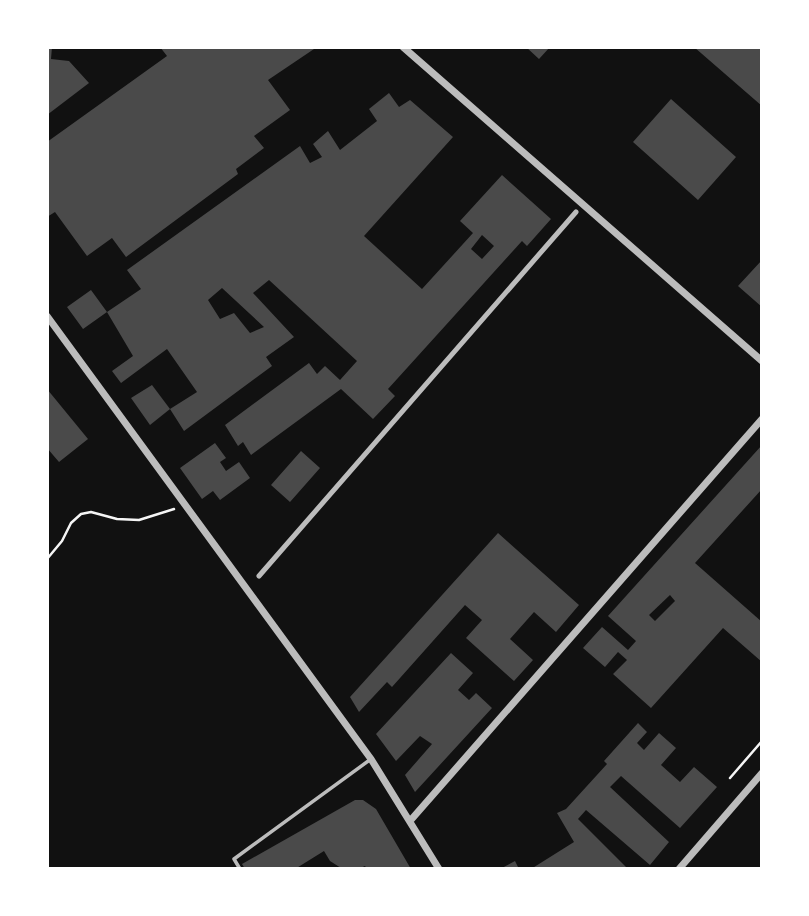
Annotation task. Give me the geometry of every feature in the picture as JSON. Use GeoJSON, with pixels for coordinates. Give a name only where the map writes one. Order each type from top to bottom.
{"type":"FeatureCollection","features":[{"type":"Feature","properties":{"kind":"street"},"geometry":{"type":"LineString","coordinates":[[403,47],[762,361]]}},
{"type":"Feature","properties":{"kind":"street"},"geometry":{"type":"LineString","coordinates":[[259,576],[576,212]]}},
{"type":"Feature","properties":{"kind":"street"},"geometry":{"type":"LineString","coordinates":[[47,316],[371,759],[439,869]]}},
{"type":"Feature","properties":{"kind":"street"},"geometry":{"type":"LineString","coordinates":[[410,821],[762,419]]}},
{"type":"Feature","properties":{"kind":"street"},"geometry":{"type":"LineString","coordinates":[[679,869],[762,774]]}},
{"type":"Feature","properties":{"kind":"lane"},"geometry":{"type":"LineString","coordinates":[[240,869],[234,859],[371,759]]}},
{"type":"Feature","properties":{"kind":"path"},"geometry":{"type":"LineString","coordinates":[[47,559],[62,541],[71,523],[81,514],[91,512],[139,520],[174,509]]}},
{"type":"Feature","properties":{"kind":"path"},"geometry":{"type":"LineString","coordinates":[[730,778],[762,741]]}},
{"type":"Feature","properties":{"kind":"building"},"geometry":{"type":"Polygon","coordinates":[[[47,47],[52,47],[51,59],[69,61],[89,83],[47,115],[47,47]]]}},
{"type":"Feature","properties":{"kind":"building"},"geometry":{"type":"Polygon","coordinates":[[[160,47],[317,47],[268,80],[290,110],[254,136],[264,148],[236,169],[238,174],[126,257],[112,238],[87,256],[55,212],[47,217],[47,142],[167,56],[160,47]]]}},
{"type":"Feature","properties":{"kind":"building"},"geometry":{"type":"Polygon","coordinates":[[[526,47],[550,47],[539,59],[526,47]]]}},
{"type":"Feature","properties":{"kind":"building"},"geometry":{"type":"Polygon","coordinates":[[[694,47],[762,47],[762,106],[694,47]]]}},
{"type":"Feature","properties":{"kind":"building"},"geometry":{"type":"Polygon","coordinates":[[[389,93],[399,107],[410,100],[453,137],[364,236],[422,289],[473,233],[460,221],[502,175],[551,219],[527,246],[522,241],[388,389],[395,396],[373,419],[341,389],[251,455],[243,442],[238,446],[225,425],[309,363],[317,374],[325,366],[340,380],[357,361],[269,280],[253,293],[294,337],[266,357],[272,366],[184,431],[170,409],[197,392],[167,349],[121,383],[112,371],[133,356],[107,312],[141,289],[127,270],[300,146],[310,163],[322,157],[313,144],[328,131],[340,150],[377,121],[369,109],[389,93]],[[482,235],[471,249],[482,259],[494,246],[482,235]],[[222,288],[208,300],[220,319],[234,313],[250,333],[264,327],[222,288]]]}},
{"type":"Feature","properties":{"kind":"building"},"geometry":{"type":"Polygon","coordinates":[[[671,99],[736,157],[698,200],[633,142],[671,99]]]}},
{"type":"Feature","properties":{"kind":"building"},"geometry":{"type":"Polygon","coordinates":[[[762,260],[762,307],[738,286],[762,260]]]}},
{"type":"Feature","properties":{"kind":"building"},"geometry":{"type":"Polygon","coordinates":[[[91,290],[107,312],[83,329],[67,307],[91,290]]]}},
{"type":"Feature","properties":{"kind":"building"},"geometry":{"type":"Polygon","coordinates":[[[152,385],[170,409],[150,425],[131,398],[152,385]]]}},
{"type":"Feature","properties":{"kind":"building"},"geometry":{"type":"Polygon","coordinates":[[[47,389],[88,439],[59,462],[47,448],[47,389]]]}},
{"type":"Feature","properties":{"kind":"building"},"geometry":{"type":"Polygon","coordinates":[[[215,443],[226,458],[220,462],[226,471],[239,462],[250,478],[220,500],[213,491],[202,499],[180,468],[215,443]]]}},
{"type":"Feature","properties":{"kind":"building"},"geometry":{"type":"Polygon","coordinates":[[[762,445],[762,489],[695,563],[762,622],[762,662],[723,628],[651,708],[613,674],[627,660],[618,652],[605,667],[583,648],[602,627],[628,650],[636,641],[608,616],[762,445]],[[670,595],[649,615],[655,621],[675,601],[670,595]]]}},
{"type":"Feature","properties":{"kind":"building"},"geometry":{"type":"Polygon","coordinates":[[[301,451],[320,468],[290,502],[271,485],[301,451]]]}},
{"type":"Feature","properties":{"kind":"building"},"geometry":{"type":"Polygon","coordinates":[[[498,533],[579,605],[556,632],[534,612],[510,639],[533,660],[514,681],[466,638],[482,620],[465,605],[392,687],[387,682],[359,712],[350,697],[498,533]]]}},
{"type":"Feature","properties":{"kind":"building"},"geometry":{"type":"Polygon","coordinates":[[[451,653],[473,673],[458,690],[469,700],[476,693],[492,708],[415,792],[405,775],[432,744],[420,736],[396,761],[376,734],[451,653]]]}},
{"type":"Feature","properties":{"kind":"building"},"geometry":{"type":"Polygon","coordinates":[[[638,723],[647,732],[637,743],[644,750],[659,733],[676,748],[661,765],[680,782],[694,767],[717,787],[680,828],[621,776],[610,787],[669,842],[650,865],[586,810],[578,819],[628,869],[531,869],[574,842],[557,813],[566,809],[607,764],[604,761],[638,723]]]}},
{"type":"Feature","properties":{"kind":"building"},"geometry":{"type":"Polygon","coordinates":[[[355,800],[363,800],[376,809],[411,869],[367,869],[365,866],[358,869],[341,868],[330,861],[324,851],[295,869],[245,869],[242,864],[355,800]]]}},
{"type":"Feature","properties":{"kind":"building"},"geometry":{"type":"Polygon","coordinates":[[[515,861],[519,869],[500,869],[515,861]]]}}]}
